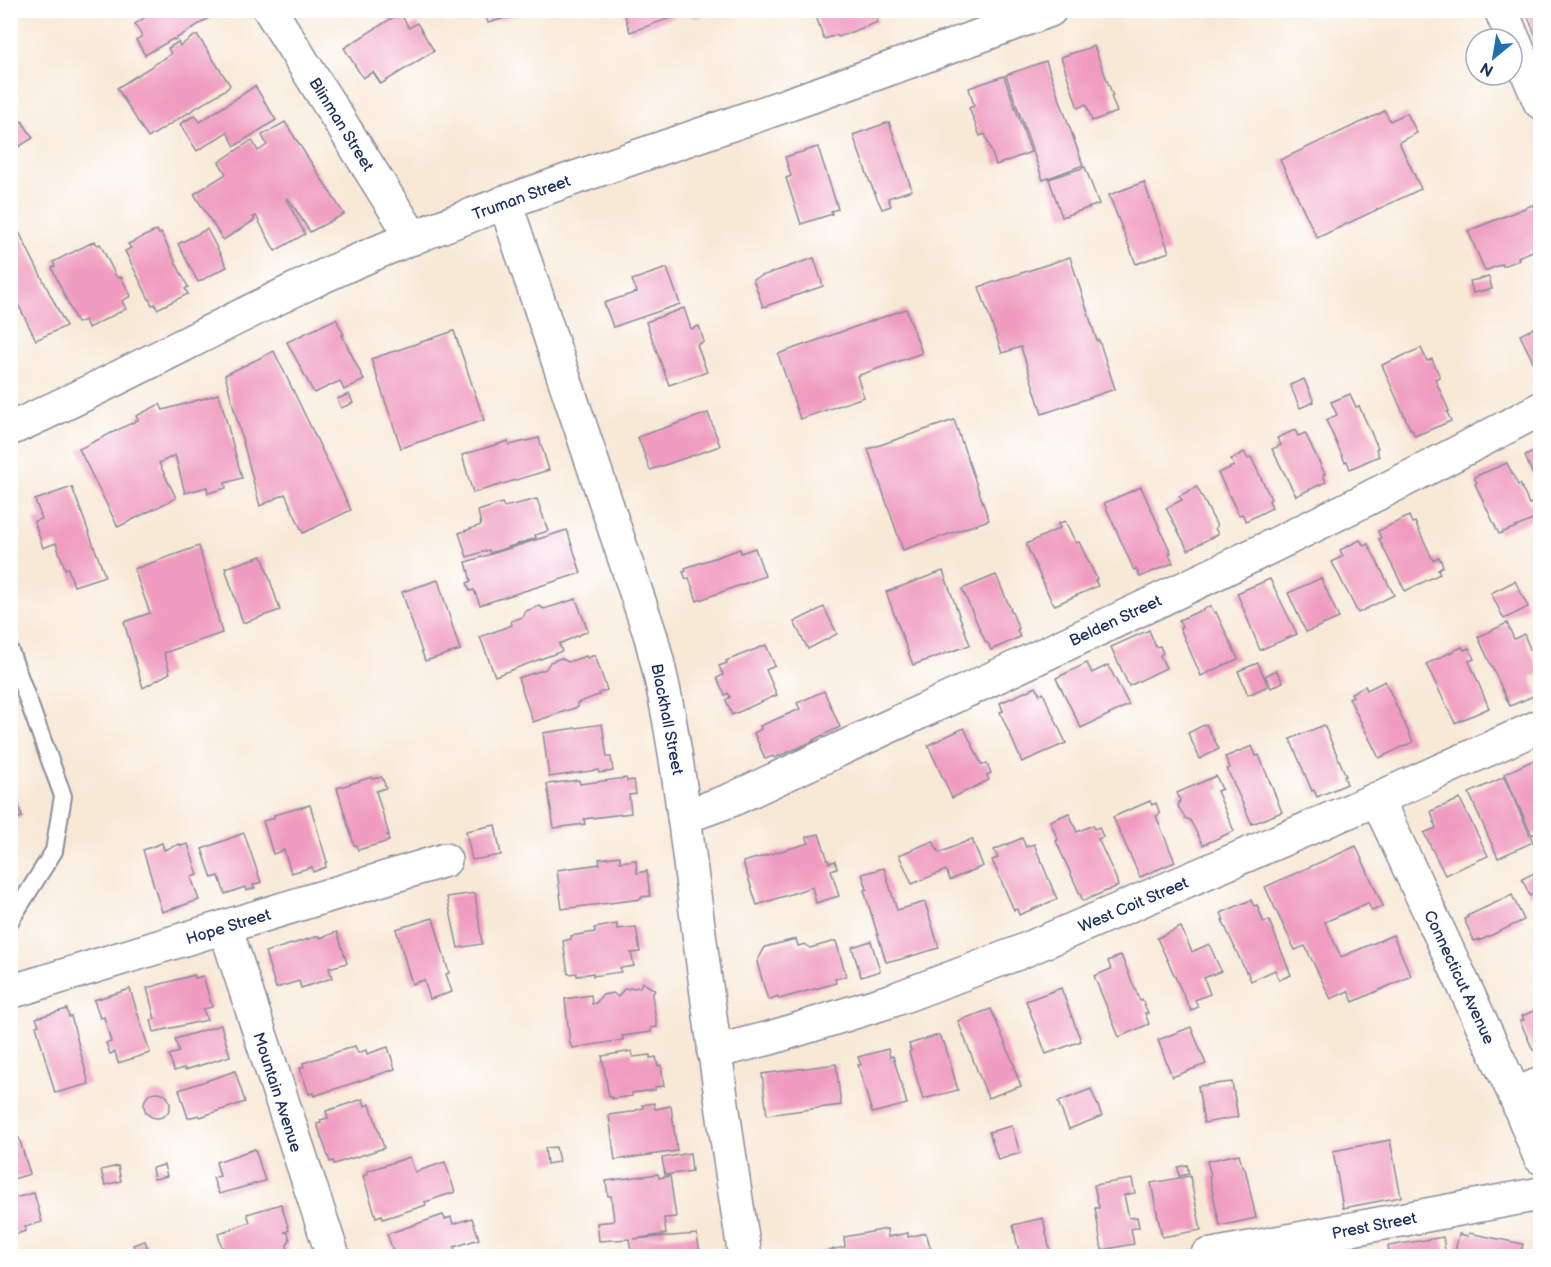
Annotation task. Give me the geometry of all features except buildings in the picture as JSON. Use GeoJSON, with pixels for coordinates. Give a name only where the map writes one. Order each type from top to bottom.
{"type":"FeatureCollection","features":[{"type":"Feature","properties":{"kind":"street","name":"Blinman Street"},"geometry":{"type":"LineString","coordinates":[[270,10],[413,238]]}},
{"type":"Feature","properties":{"kind":"street","name":"Truman Street"},"geometry":{"type":"LineString","coordinates":[[10,429],[91,392],[341,268],[413,238],[505,202],[838,87],[1050,10]]}},
{"type":"Feature","properties":{"kind":"street"},"geometry":{"type":"LineString","coordinates":[[1501,10],[1540,102]]}},
{"type":"Feature","properties":{"kind":"street","name":"Blackhall Street"},"geometry":{"type":"LineString","coordinates":[[505,202],[651,637],[663,682],[673,730],[714,1052],[745,1257]]}},
{"type":"Feature","properties":{"kind":"street","name":"Belden Street"},"geometry":{"type":"LineString","coordinates":[[684,817],[742,795],[1193,583],[1434,467],[1540,410]]}},
{"type":"Feature","properties":{"kind":"street","name":"West Coit Street"},"geometry":{"type":"LineString","coordinates":[[714,1052],[770,1038],[893,1000],[1018,953],[1377,799],[1540,726]]}},
{"type":"Feature","properties":{"kind":"street","name":"Connecticut Avenue"},"geometry":{"type":"LineString","coordinates":[[1377,799],[1528,1089],[1540,1157]]}},
{"type":"Feature","properties":{"kind":"street","name":"Hope Street"},"geometry":{"type":"LineString","coordinates":[[10,992],[446,860]]}},
{"type":"Feature","properties":{"kind":"street","name":"Mountain Avenue"},"geometry":{"type":"LineString","coordinates":[[225,927],[333,1257]]}},
{"type":"Feature","properties":{"kind":"street","name":"Prest Street"},"geometry":{"type":"LineString","coordinates":[[1207,1257],[1540,1194]]}},
{"type":"Feature","properties":{"kind":"lane"},"geometry":{"type":"LineString","coordinates":[[10,651],[63,796],[54,850],[10,921]]}}]}
